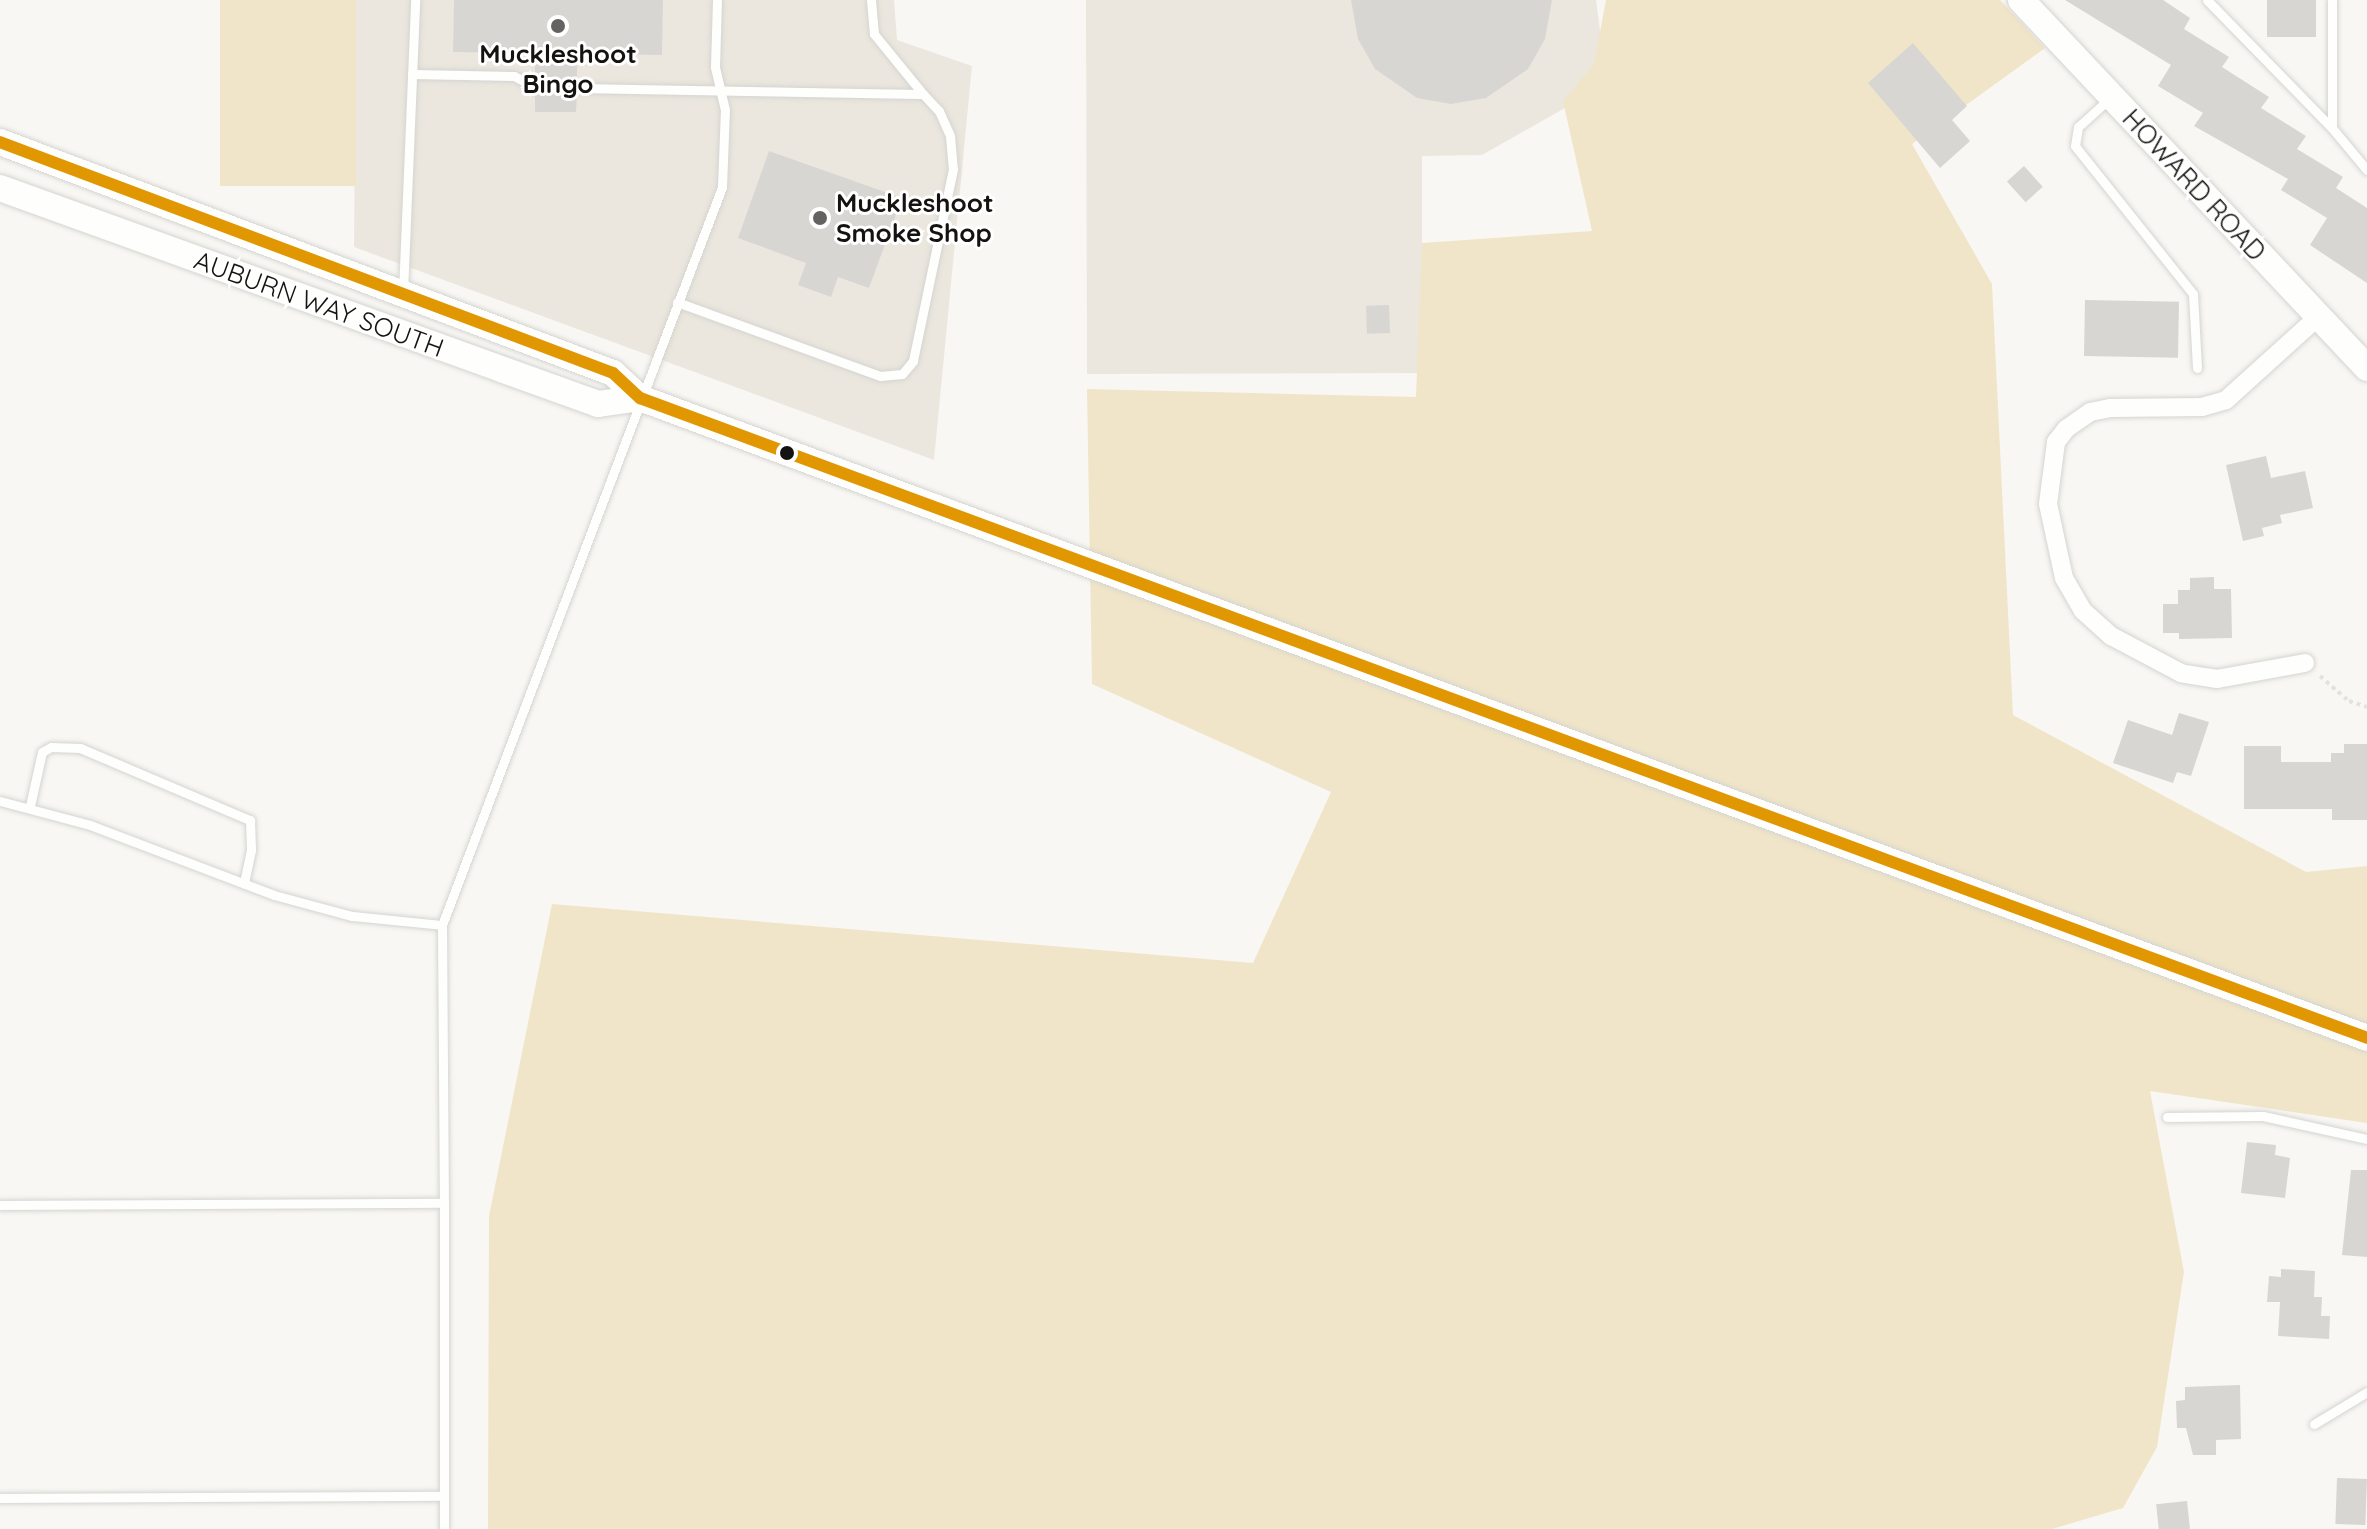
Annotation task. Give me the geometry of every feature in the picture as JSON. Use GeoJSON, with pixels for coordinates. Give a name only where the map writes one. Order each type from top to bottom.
{"type":"FeatureCollection","features":[{"type":"Feature","properties":{"kind":"main road","name":"HOWARD ROAD"},"geometry":{"type":"LineString","coordinates":[[2021,0],[2367,368]]}},
{"type":"Feature","properties":{"kind":"main road","name":"AUBURN WAY SOUTH"},"geometry":{"type":"LineString","coordinates":[[0,142],[613,373],[640,398],[2367,1038]]}},
{"type":"Feature","properties":{"kind":"main road","name":"AUBURN WAY SOUTH"},"geometry":{"type":"LineString","coordinates":[[0,188],[598,404],[640,398]]}},
{"type":"Feature","properties":{"kind":"street"},"geometry":{"type":"LineString","coordinates":[[2305,663],[2217,679],[2181,673],[2111,636],[2083,611],[2064,578],[2048,504],[2056,442],[2066,429],[2090,412],[2110,408],[2202,407],[2226,400],[2318,317]]}},
{"type":"Feature","properties":{"kind":"lane"},"geometry":{"type":"LineString","coordinates":[[403,294],[415,0]]}},
{"type":"Feature","properties":{"kind":"lane"},"geometry":{"type":"LineString","coordinates":[[444,1529],[442,925],[722,187],[725,110],[715,67],[717,0]]}},
{"type":"Feature","properties":{"kind":"lane"},"geometry":{"type":"LineString","coordinates":[[677,302],[880,376],[902,374],[913,361],[953,169],[950,136],[939,111],[874,34],[871,0]]}},
{"type":"Feature","properties":{"kind":"lane"},"geometry":{"type":"LineString","coordinates":[[2207,0],[2332,128],[2367,170]]}},
{"type":"Feature","properties":{"kind":"lane"},"geometry":{"type":"LineString","coordinates":[[2332,0],[2332,128]]}},
{"type":"Feature","properties":{"kind":"lane"},"geometry":{"type":"LineString","coordinates":[[412,74],[514,76],[535,87]]}},
{"type":"Feature","properties":{"kind":"lane"},"geometry":{"type":"LineString","coordinates":[[577,88],[720,88],[923,94]]}},
{"type":"Feature","properties":{"kind":"lane"},"geometry":{"type":"LineString","coordinates":[[2111,96],[2078,127],[2075,146],[2193,294],[2197,368]]}},
{"type":"Feature","properties":{"kind":"lane"},"geometry":{"type":"LineString","coordinates":[[30,806],[42,752],[51,747],[80,748],[250,820],[244,883]]}},
{"type":"Feature","properties":{"kind":"lane"},"geometry":{"type":"LineString","coordinates":[[0,801],[30,806],[244,883],[352,916],[442,925]]}},
{"type":"Feature","properties":{"kind":"lane"},"geometry":{"type":"LineString","coordinates":[[2167,1117],[2263,1116],[2367,1139]]}},
{"type":"Feature","properties":{"kind":"lane"},"geometry":{"type":"LineString","coordinates":[[0,1205],[444,1203]]}},
{"type":"Feature","properties":{"kind":"lane"},"geometry":{"type":"LineString","coordinates":[[2314,1424],[2367,1392]]}},
{"type":"Feature","properties":{"kind":"lane"},"geometry":{"type":"LineString","coordinates":[[0,1498],[444,1496]]}},
{"type":"Feature","properties":{"kind":"path"},"geometry":{"type":"LineString","coordinates":[[2305,663],[2349,701],[2367,707]]}},
{"type":"Feature","properties":{"kind":"shaded area"},"geometry":{"type":"Polygon","coordinates":[[[220,0],[356,0],[356,186],[220,186],[220,0]]]}},
{"type":"Feature","properties":{"kind":"shaded area"},"geometry":{"type":"Polygon","coordinates":[[[356,0],[894,0],[897,40],[972,66],[934,460],[354,247],[356,0]]]}},
{"type":"Feature","properties":{"kind":"shaded area"},"geometry":{"type":"Polygon","coordinates":[[[1086,0],[1596,0],[1607,84],[1482,155],[1422,156],[1422,373],[1087,374],[1086,0]]]}},
{"type":"Feature","properties":{"kind":"shaded area"},"geometry":{"type":"Polygon","coordinates":[[[1606,0],[2000,0],[2045,48],[1912,144],[1992,284],[2013,715],[2306,872],[2367,866],[2367,1123],[2150,1091],[2184,1272],[2157,1447],[2123,1508],[2052,1529],[488,1529],[489,1216],[552,904],[1253,963],[1331,792],[1092,684],[1087,389],[1416,397],[1422,243],[1592,231],[1563,101],[1594,64],[1606,0]]]}},
{"type":"Feature","properties":{"kind":"building","name":"Muckleshoot Bingo"},"geometry":{"type":"Polygon","coordinates":[[[454,0],[663,0],[662,55],[577,54],[577,81],[570,89],[577,95],[576,112],[535,112],[535,94],[542,87],[535,78],[535,53],[453,52],[454,0]]]}},
{"type":"Feature","properties":{"kind":"building"},"geometry":{"type":"Polygon","coordinates":[[[1351,0],[1552,0],[1545,39],[1528,69],[1486,98],[1451,104],[1417,98],[1375,69],[1358,39],[1351,0]]]}},
{"type":"Feature","properties":{"kind":"building"},"geometry":{"type":"Polygon","coordinates":[[[2065,0],[2163,0],[2190,18],[2184,29],[2229,57],[2222,67],[2269,97],[2261,108],[2306,136],[2297,149],[2343,177],[2336,188],[2367,208],[2367,283],[2310,245],[2327,218],[2281,190],[2288,179],[2194,126],[2203,113],[2158,86],[2171,65],[2065,0]]]}},
{"type":"Feature","properties":{"kind":"building"},"geometry":{"type":"Polygon","coordinates":[[[2267,0],[2316,0],[2316,37],[2267,37],[2267,0]]]}},
{"type":"Feature","properties":{"kind":"building"},"geometry":{"type":"Polygon","coordinates":[[[1913,43],[1967,106],[1952,120],[1970,141],[1940,168],[1868,83],[1913,43]]]}},
{"type":"Feature","properties":{"kind":"building","name":"Muckleshoot Smoke Shop"},"geometry":{"type":"Polygon","coordinates":[[[769,151],[902,198],[869,288],[838,277],[831,297],[798,285],[806,263],[738,238],[769,151]]]}},
{"type":"Feature","properties":{"kind":"building"},"geometry":{"type":"Polygon","coordinates":[[[2024,166],[2043,187],[2026,202],[2007,181],[2024,166]]]}},
{"type":"Feature","properties":{"kind":"building"},"geometry":{"type":"Polygon","coordinates":[[[2085,300],[2179,302],[2178,358],[2084,356],[2085,300]]]}},
{"type":"Feature","properties":{"kind":"building"},"geometry":{"type":"Polygon","coordinates":[[[1389,305],[1390,333],[1367,334],[1366,306],[1389,305]]]}},
{"type":"Feature","properties":{"kind":"building"},"geometry":{"type":"Polygon","coordinates":[[[2266,456],[2271,478],[2305,471],[2313,508],[2280,515],[2282,523],[2262,528],[2264,536],[2243,541],[2226,465],[2266,456]]]}},
{"type":"Feature","properties":{"kind":"building"},"geometry":{"type":"Polygon","coordinates":[[[2214,577],[2214,589],[2231,589],[2232,638],[2179,639],[2179,633],[2163,633],[2163,604],[2178,604],[2178,590],[2190,590],[2190,578],[2214,577]]]}},
{"type":"Feature","properties":{"kind":"building"},"geometry":{"type":"Polygon","coordinates":[[[2179,713],[2209,722],[2191,776],[2177,772],[2173,783],[2113,763],[2128,720],[2172,735],[2179,713]]]}},
{"type":"Feature","properties":{"kind":"building"},"geometry":{"type":"Polygon","coordinates":[[[2344,744],[2367,744],[2367,820],[2332,820],[2332,809],[2244,809],[2244,746],[2281,746],[2281,762],[2331,762],[2331,753],[2344,753],[2344,744]]]}},
{"type":"Feature","properties":{"kind":"building"},"geometry":{"type":"Polygon","coordinates":[[[2247,1142],[2276,1145],[2275,1155],[2290,1158],[2285,1198],[2241,1193],[2247,1142]]]}},
{"type":"Feature","properties":{"kind":"building"},"geometry":{"type":"Polygon","coordinates":[[[2351,1170],[2367,1170],[2367,1257],[2342,1255],[2351,1170]]]}},
{"type":"Feature","properties":{"kind":"building"},"geometry":{"type":"Polygon","coordinates":[[[2281,1269],[2315,1271],[2314,1297],[2322,1297],[2321,1316],[2330,1316],[2329,1339],[2278,1336],[2280,1302],[2267,1302],[2269,1276],[2281,1277],[2281,1269]]]}},
{"type":"Feature","properties":{"kind":"building"},"geometry":{"type":"Polygon","coordinates":[[[2240,1385],[2241,1439],[2216,1440],[2216,1455],[2193,1455],[2186,1428],[2177,1428],[2176,1401],[2185,1400],[2185,1387],[2240,1385]]]}},
{"type":"Feature","properties":{"kind":"building"},"geometry":{"type":"Polygon","coordinates":[[[2337,1478],[2367,1479],[2365,1525],[2335,1524],[2337,1478]]]}},
{"type":"Feature","properties":{"kind":"building"},"geometry":{"type":"Polygon","coordinates":[[[2187,1501],[2190,1529],[2159,1529],[2156,1504],[2187,1501]]]}},
{"type":"Feature","properties":{"kind":"transit line"},"geometry":{"type":"LineString","coordinates":[[0,142],[613,373],[640,398],[2367,1038]]}},
{"type":"Feature","properties":{"kind":"place","name":"Muckleshoot Bingo"},"geometry":{"type":"Point","coordinates":[558,26]}},
{"type":"Feature","properties":{"kind":"place","name":"Muckleshoot Smoke Shop"},"geometry":{"type":"Point","coordinates":[820,218]}}]}
